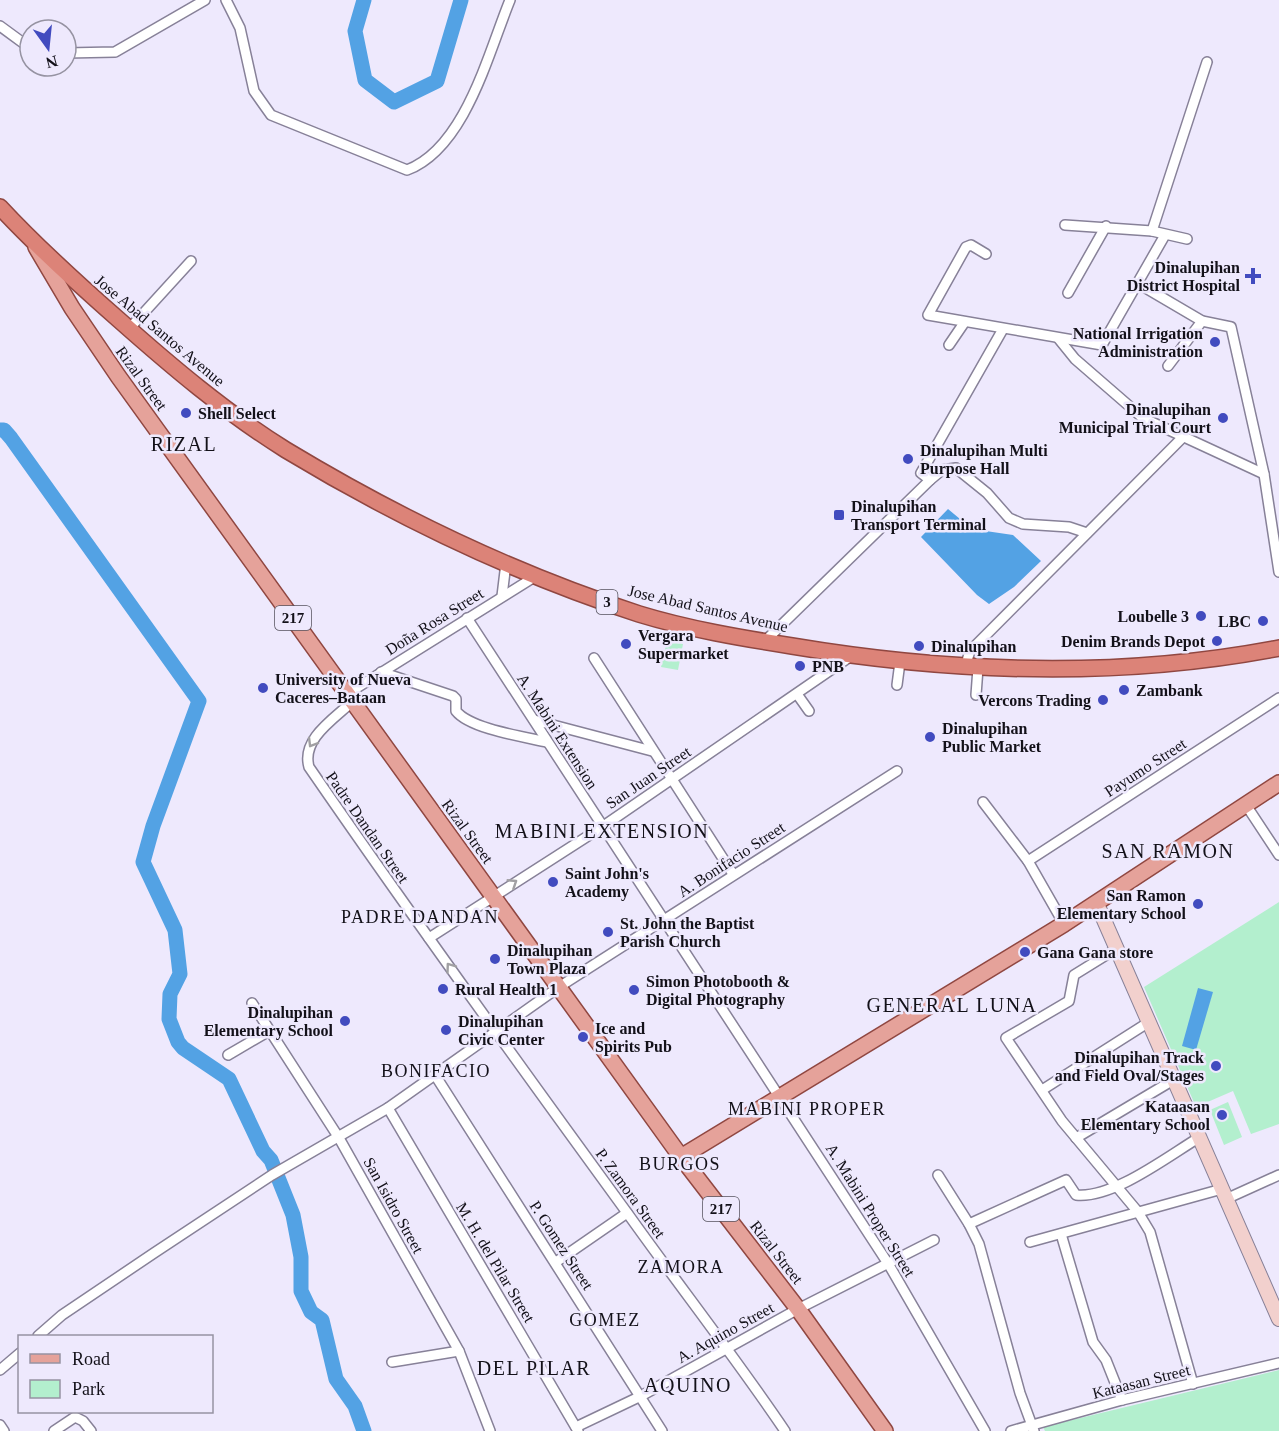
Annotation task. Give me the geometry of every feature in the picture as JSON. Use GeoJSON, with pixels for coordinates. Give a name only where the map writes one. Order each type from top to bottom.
{"type":"FeatureCollection","features":[{"type":"Feature","properties":{"kind":"highway","name":"Jose Abad Santos Avenue"},"geometry":{"type":"LineString","coordinates":[[0,207],[35,244],[193,385],[284,448],[422,526],[506,563],[642,615],[764,642],[851,656],[971,667],[1070,669],[1144,666],[1229,657],[1279,648]]}},
{"type":"Feature","properties":{"kind":"main road","name":"Rizal Street"},"geometry":{"type":"LineString","coordinates":[[35,244],[92,339],[681,1157],[798,1309],[885,1431]]}},
{"type":"Feature","properties":{"kind":"main road"},"geometry":{"type":"LineString","coordinates":[[681,1157],[1097,904],[1279,783]]}},
{"type":"Feature","properties":{"kind":"main road"},"geometry":{"type":"LineString","coordinates":[[1097,904],[1224,1194],[1274,1294],[1279,1319]]}},
{"type":"Feature","properties":{"kind":"street"},"geometry":{"type":"LineString","coordinates":[[78,53],[115,52],[206,0]]}},
{"type":"Feature","properties":{"kind":"street"},"geometry":{"type":"LineString","coordinates":[[226,0],[240,28],[254,91],[271,115],[407,170],[423,164],[444,144],[469,102],[510,0]]}},
{"type":"Feature","properties":{"kind":"street"},"geometry":{"type":"LineString","coordinates":[[0,26],[18,39]]}},
{"type":"Feature","properties":{"kind":"street"},"geometry":{"type":"LineString","coordinates":[[1152,231],[1207,62]]}},
{"type":"Feature","properties":{"kind":"street"},"geometry":{"type":"LineString","coordinates":[[1065,225],[1106,226],[1187,238]]}},
{"type":"Feature","properties":{"kind":"street"},"geometry":{"type":"LineString","coordinates":[[1068,293],[1106,226]]}},
{"type":"Feature","properties":{"kind":"street"},"geometry":{"type":"LineString","coordinates":[[986,254],[967,245],[928,315],[1102,345],[1165,235]]}},
{"type":"Feature","properties":{"kind":"street"},"geometry":{"type":"LineString","coordinates":[[129,329],[191,261]]}},
{"type":"Feature","properties":{"kind":"street"},"geometry":{"type":"LineString","coordinates":[[1139,284],[1202,321],[1231,327],[1276,533],[1279,572]]}},
{"type":"Feature","properties":{"kind":"street"},"geometry":{"type":"LineString","coordinates":[[1168,366],[1202,321]]}},
{"type":"Feature","properties":{"kind":"street"},"geometry":{"type":"LineString","coordinates":[[949,345],[964,323]]}},
{"type":"Feature","properties":{"kind":"street"},"geometry":{"type":"LineString","coordinates":[[930,480],[921,473],[1003,329]]}},
{"type":"Feature","properties":{"kind":"street"},"geometry":{"type":"LineString","coordinates":[[1058,338],[1075,359],[1143,418],[1264,474]]}},
{"type":"Feature","properties":{"kind":"street"},"geometry":{"type":"LineString","coordinates":[[976,695],[970,651],[1184,436]]}},
{"type":"Feature","properties":{"kind":"street"},"geometry":{"type":"LineString","coordinates":[[764,642],[942,470],[956,468],[987,493],[1009,519],[1023,524],[1068,527],[1087,533]]}},
{"type":"Feature","properties":{"kind":"street"},"geometry":{"type":"LineString","coordinates":[[502,596],[506,563]]}},
{"type":"Feature","properties":{"kind":"street","name":"Doña Rosa Street"},"geometry":{"type":"LineString","coordinates":[[350,698],[381,672],[537,575]]}},
{"type":"Feature","properties":{"kind":"street","name":"A. Mabini Extension"},"geometry":{"type":"LineString","coordinates":[[467,618],[665,920]]}},
{"type":"Feature","properties":{"kind":"street","name":"San Juan Street"},"geometry":{"type":"LineString","coordinates":[[429,938],[602,827],[851,656]]}},
{"type":"Feature","properties":{"kind":"street"},"geometry":{"type":"LineString","coordinates":[[594,658],[733,874]]}},
{"type":"Feature","properties":{"kind":"street"},"geometry":{"type":"LineString","coordinates":[[897,685],[900,662]]}},
{"type":"Feature","properties":{"kind":"street"},"geometry":{"type":"LineString","coordinates":[[381,672],[453,696],[456,699],[456,711],[463,718],[493,729],[547,742]]}},
{"type":"Feature","properties":{"kind":"street"},"geometry":{"type":"LineString","coordinates":[[797,694],[809,711]]}},
{"type":"Feature","properties":{"kind":"street","name":"Padre Dandan Street"},"geometry":{"type":"LineString","coordinates":[[350,698],[314,738],[307,753],[309,767],[496,1030]]}},
{"type":"Feature","properties":{"kind":"street","name":"Payumo Street"},"geometry":{"type":"LineString","coordinates":[[1028,861],[1279,698]]}},
{"type":"Feature","properties":{"kind":"street"},"geometry":{"type":"LineString","coordinates":[[534,720],[652,750]]}},
{"type":"Feature","properties":{"kind":"street","name":"A. Bonifacio Street"},"geometry":{"type":"LineString","coordinates":[[39,1335],[62,1315],[276,1173],[388,1108],[559,987],[897,771]]}},
{"type":"Feature","properties":{"kind":"street"},"geometry":{"type":"LineString","coordinates":[[983,802],[1028,861],[1064,924]]}},
{"type":"Feature","properties":{"kind":"street"},"geometry":{"type":"LineString","coordinates":[[1246,805],[1279,855]]}},
{"type":"Feature","properties":{"kind":"street","name":"A. Mabini Proper Street"},"geometry":{"type":"LineString","coordinates":[[665,920],[889,1265],[985,1431]]}},
{"type":"Feature","properties":{"kind":"street"},"geometry":{"type":"LineString","coordinates":[[1116,950],[1074,975],[1069,1000],[1006,1038],[1076,1138],[1138,1212],[1150,1232],[1193,1384]]}},
{"type":"Feature","properties":{"kind":"street","name":"San Isidro Street"},"geometry":{"type":"LineString","coordinates":[[252,1003],[339,1138],[459,1351],[490,1431]]}},
{"type":"Feature","properties":{"kind":"street"},"geometry":{"type":"LineString","coordinates":[[1042,1090],[1149,1022]]}},
{"type":"Feature","properties":{"kind":"street"},"geometry":{"type":"LineString","coordinates":[[228,1055],[269,1030]]}},
{"type":"Feature","properties":{"kind":"street","name":"P. Zamora Street"},"geometry":{"type":"LineString","coordinates":[[496,1030],[627,1213],[729,1348],[786,1431]]}},
{"type":"Feature","properties":{"kind":"street","name":"P. Gomez Street"},"geometry":{"type":"LineString","coordinates":[[435,1076],[662,1431]]}},
{"type":"Feature","properties":{"kind":"street"},"geometry":{"type":"LineString","coordinates":[[1076,1138],[1175,1079]]}},
{"type":"Feature","properties":{"kind":"street","name":"M. H. del Pilar Street"},"geometry":{"type":"LineString","coordinates":[[388,1108],[577,1429]]}},
{"type":"Feature","properties":{"kind":"street"},"geometry":{"type":"LineString","coordinates":[[969,1224],[1066,1180],[1076,1195],[1089,1195],[1116,1187],[1200,1137]]}},
{"type":"Feature","properties":{"kind":"street"},"geometry":{"type":"LineString","coordinates":[[1030,1242],[1138,1212],[1224,1194],[1279,1175]]}},
{"type":"Feature","properties":{"kind":"street"},"geometry":{"type":"LineString","coordinates":[[938,1176],[969,1224],[978,1244],[1033,1427]]}},
{"type":"Feature","properties":{"kind":"street"},"geometry":{"type":"LineString","coordinates":[[556,1262],[627,1213]]}},
{"type":"Feature","properties":{"kind":"street"},"geometry":{"type":"LineString","coordinates":[[1060,1234],[1093,1342],[1106,1360],[1122,1400]]}},
{"type":"Feature","properties":{"kind":"street","name":"A. Aquino Street"},"geometry":{"type":"LineString","coordinates":[[577,1429],[798,1309],[889,1265],[934,1240]]}},
{"type":"Feature","properties":{"kind":"street"},"geometry":{"type":"LineString","coordinates":[[392,1362],[459,1351]]}},
{"type":"Feature","properties":{"kind":"street"},"geometry":{"type":"LineString","coordinates":[[0,1370],[18,1355]]}},
{"type":"Feature","properties":{"kind":"street","name":"Kataasan Street"},"geometry":{"type":"LineString","coordinates":[[1011,1431],[1033,1427],[1122,1400],[1279,1363]]}},
{"type":"Feature","properties":{"kind":"street"},"geometry":{"type":"LineString","coordinates":[[54,1431],[75,1417],[83,1421],[91,1431]]}},
{"type":"Feature","properties":{"kind":"street"},"geometry":{"type":"LineString","coordinates":[[0,1425],[4,1431]]}},
{"type":"Feature","properties":{"kind":"green space"},"geometry":{"type":"Polygon","coordinates":[[[667,641],[683,644],[678,670],[661,667],[667,641]]]}},
{"type":"Feature","properties":{"kind":"green space"},"geometry":{"type":"Polygon","coordinates":[[[1279,902],[1279,1124],[1251,1134],[1233,1091],[1196,1107],[1144,987],[1279,902]]]}},
{"type":"Feature","properties":{"kind":"green space"},"geometry":{"type":"Polygon","coordinates":[[[1228,1102],[1242,1137],[1224,1145],[1210,1110],[1228,1102]]]}},
{"type":"Feature","properties":{"kind":"green space"},"geometry":{"type":"Polygon","coordinates":[[[1279,1370],[1279,1431],[1045,1431],[1043,1427],[1279,1370]]]}},
{"type":"Feature","properties":{"kind":"water"},"geometry":{"type":"Polygon","coordinates":[[[948,509],[972,529],[1013,535],[1041,561],[1014,587],[989,604],[977,595],[921,537],[948,509]]]}},
{"type":"Feature","properties":{"kind":"water"},"geometry":{"type":"Polygon","coordinates":[[[1198,988],[1213,992],[1196,1050],[1182,1046],[1198,988]]]}},
{"type":"Feature","properties":{"kind":"waterway"},"geometry":{"type":"LineString","coordinates":[[364,0],[355,31],[365,80],[394,102],[437,81],[461,0]]}},
{"type":"Feature","properties":{"kind":"waterway"},"geometry":{"type":"LineString","coordinates":[[0,430],[4,430],[11,438],[199,701],[153,826],[143,862],[175,930],[180,974],[170,994],[169,1019],[178,1042],[183,1048],[229,1079],[263,1151],[271,1160],[293,1215],[301,1257],[301,1291],[311,1312],[322,1320],[336,1379],[355,1406],[364,1431]]}},
{"type":"Feature","properties":{"kind":"place","name":"Dinalupihan District Hospital"},"geometry":{"type":"Point","coordinates":[1253,276]}},
{"type":"Feature","properties":{"kind":"place","name":"National Irrigation Administration"},"geometry":{"type":"Point","coordinates":[1215,342]}},
{"type":"Feature","properties":{"kind":"place","name":"Shell Select"},"geometry":{"type":"Point","coordinates":[186,413]}},
{"type":"Feature","properties":{"kind":"place","name":"Dinalupihan Municipal Trial Court"},"geometry":{"type":"Point","coordinates":[1223,418]}},
{"type":"Feature","properties":{"kind":"place","name":"Dinalupihan Multi Purpose Hall"},"geometry":{"type":"Point","coordinates":[908,459]}},
{"type":"Feature","properties":{"kind":"place","name":"Dinalupihan Transport Terminal"},"geometry":{"type":"Point","coordinates":[839,515]}},
{"type":"Feature","properties":{"kind":"place","name":"Loubelle 3"},"geometry":{"type":"Point","coordinates":[1201,616]}},
{"type":"Feature","properties":{"kind":"place","name":"LBC"},"geometry":{"type":"Point","coordinates":[1263,621]}},
{"type":"Feature","properties":{"kind":"place","name":"Denim Brands Depot"},"geometry":{"type":"Point","coordinates":[1217,641]}},
{"type":"Feature","properties":{"kind":"place","name":"Vergara Supermarket"},"geometry":{"type":"Point","coordinates":[626,644]}},
{"type":"Feature","properties":{"kind":"place","name":"Dinalupihan"},"geometry":{"type":"Point","coordinates":[919,646]}},
{"type":"Feature","properties":{"kind":"place","name":"PNB"},"geometry":{"type":"Point","coordinates":[800,666]}},
{"type":"Feature","properties":{"kind":"place","name":"University of Nueva Caceres–Bataan"},"geometry":{"type":"Point","coordinates":[263,688]}},
{"type":"Feature","properties":{"kind":"place","name":"Zambank"},"geometry":{"type":"Point","coordinates":[1124,690]}},
{"type":"Feature","properties":{"kind":"place","name":"Vercons Trading"},"geometry":{"type":"Point","coordinates":[1103,700]}},
{"type":"Feature","properties":{"kind":"place","name":"Dinalupihan Public Market"},"geometry":{"type":"Point","coordinates":[930,737]}},
{"type":"Feature","properties":{"kind":"place","name":"Saint John's Academy"},"geometry":{"type":"Point","coordinates":[553,882]}},
{"type":"Feature","properties":{"kind":"place","name":"San Ramon Elementary School"},"geometry":{"type":"Point","coordinates":[1198,904]}},
{"type":"Feature","properties":{"kind":"place","name":"St. John the Baptist Parish Church"},"geometry":{"type":"Point","coordinates":[608,932]}},
{"type":"Feature","properties":{"kind":"place","name":"Gana Gana store"},"geometry":{"type":"Point","coordinates":[1025,952]}},
{"type":"Feature","properties":{"kind":"place","name":"Dinalupihan Town Plaza"},"geometry":{"type":"Point","coordinates":[495,959]}},
{"type":"Feature","properties":{"kind":"place","name":"Rural Health 1"},"geometry":{"type":"Point","coordinates":[443,989]}},
{"type":"Feature","properties":{"kind":"place","name":"Simon Photobooth & Digital Photography"},"geometry":{"type":"Point","coordinates":[634,990]}},
{"type":"Feature","properties":{"kind":"place","name":"Dinalupihan Elementary School"},"geometry":{"type":"Point","coordinates":[345,1021]}},
{"type":"Feature","properties":{"kind":"place","name":"Dinalupihan Civic Center"},"geometry":{"type":"Point","coordinates":[446,1030]}},
{"type":"Feature","properties":{"kind":"place","name":"Ice and Spirits Pub"},"geometry":{"type":"Point","coordinates":[583,1037]}},
{"type":"Feature","properties":{"kind":"place","name":"Dinalupihan Track and Field Oval/Stages"},"geometry":{"type":"Point","coordinates":[1216,1066]}},
{"type":"Feature","properties":{"kind":"place","name":"Kataasan Elementary School"},"geometry":{"type":"Point","coordinates":[1222,1115]}},
{"type":"Feature","properties":{"kind":"district","name":"RIZAL"},"geometry":{"type":"Point","coordinates":[184,444]}},
{"type":"Feature","properties":{"kind":"district","name":"MABINI EXTENSION"},"geometry":{"type":"Point","coordinates":[602,831]}},
{"type":"Feature","properties":{"kind":"district","name":"SAN RAMON"},"geometry":{"type":"Point","coordinates":[1168,851]}},
{"type":"Feature","properties":{"kind":"district","name":"PADRE DANDAN"},"geometry":{"type":"Point","coordinates":[420,917]}},
{"type":"Feature","properties":{"kind":"district","name":"GENERAL LUNA"},"geometry":{"type":"Point","coordinates":[952,1005]}},
{"type":"Feature","properties":{"kind":"district","name":"BONIFACIO"},"geometry":{"type":"Point","coordinates":[436,1071]}},
{"type":"Feature","properties":{"kind":"district","name":"MABINI PROPER"},"geometry":{"type":"Point","coordinates":[807,1109]}},
{"type":"Feature","properties":{"kind":"district","name":"BURGOS"},"geometry":{"type":"Point","coordinates":[680,1164]}},
{"type":"Feature","properties":{"kind":"district","name":"ZAMORA"},"geometry":{"type":"Point","coordinates":[681,1267]}},
{"type":"Feature","properties":{"kind":"district","name":"GOMEZ"},"geometry":{"type":"Point","coordinates":[605,1320]}},
{"type":"Feature","properties":{"kind":"district","name":"DEL PILAR"},"geometry":{"type":"Point","coordinates":[534,1368]}},
{"type":"Feature","properties":{"kind":"district","name":"AQUINO"},"geometry":{"type":"Point","coordinates":[688,1385]}}]}
